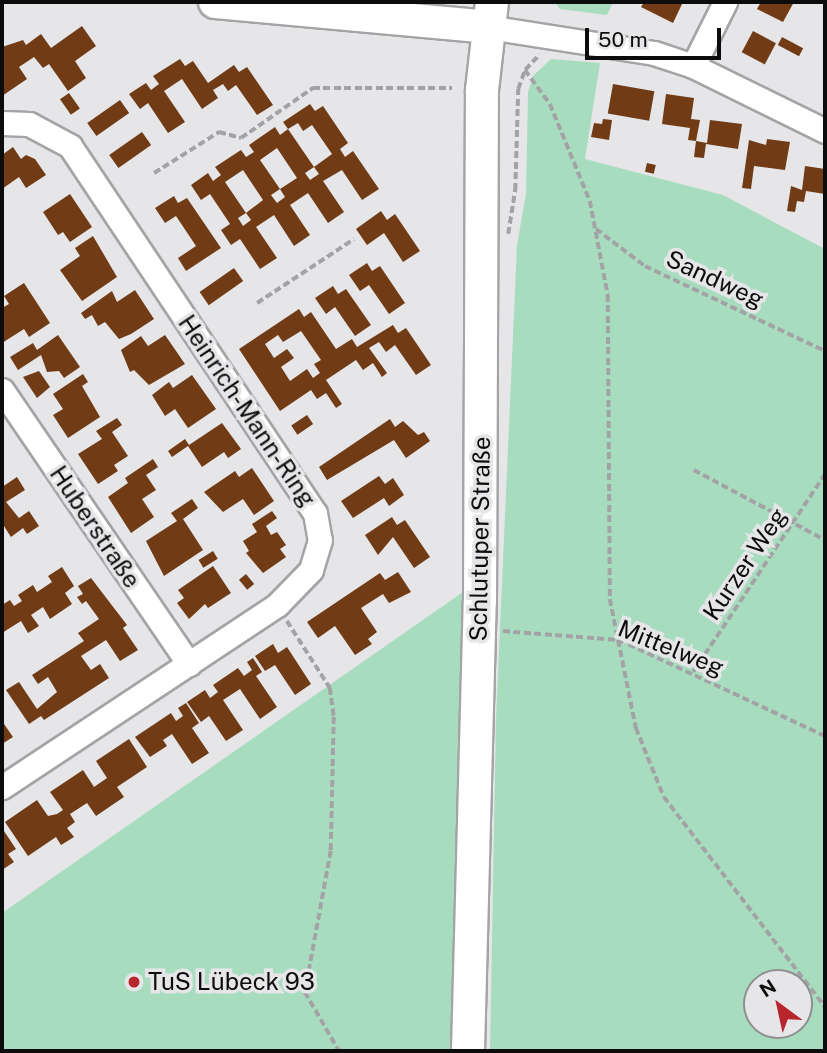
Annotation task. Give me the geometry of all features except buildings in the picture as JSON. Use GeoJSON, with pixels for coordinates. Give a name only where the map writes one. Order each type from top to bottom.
{"type":"FeatureCollection","features":[{"type":"Feature","properties":{"kind":"main road"},"geometry":{"type":"LineString","coordinates":[[215,2],[490,15]]}},
{"type":"Feature","properties":{"kind":"main road","name":"Schlutuper Straße"},"geometry":{"type":"LineString","coordinates":[[468,1051],[480,603],[482,90],[490,15]]}},
{"type":"Feature","properties":{"kind":"street"},"geometry":{"type":"LineString","coordinates":[[693,66],[725,2]]}},
{"type":"Feature","properties":{"kind":"street"},"geometry":{"type":"LineString","coordinates":[[490,15],[693,66],[825,131]]}},
{"type":"Feature","properties":{"kind":"street","name":"Heinrich-Mann-Ring"},"geometry":{"type":"LineString","coordinates":[[2,123],[29,124],[70,146],[316,513],[320,540],[311,570],[277,605],[2,787]]}},
{"type":"Feature","properties":{"kind":"street","name":"Huberstraße"},"geometry":{"type":"LineString","coordinates":[[2,390],[189,664]]}},
{"type":"Feature","properties":{"kind":"path"},"geometry":{"type":"LineString","coordinates":[[525,71],[550,104],[590,201],[608,295],[610,599],[636,728],[664,797],[825,1007]]}},
{"type":"Feature","properties":{"kind":"path"},"geometry":{"type":"LineString","coordinates":[[154,173],[219,132],[241,138],[313,89],[452,88]]}},
{"type":"Feature","properties":{"kind":"path","name":"Sandweg"},"geometry":{"type":"LineString","coordinates":[[595,228],[645,266],[825,351]]}},
{"type":"Feature","properties":{"kind":"path"},"geometry":{"type":"LineString","coordinates":[[257,303],[354,239]]}},
{"type":"Feature","properties":{"kind":"path"},"geometry":{"type":"LineString","coordinates":[[694,470],[825,540]]}},
{"type":"Feature","properties":{"kind":"path","name":"Kurzer Weg"},"geometry":{"type":"LineString","coordinates":[[692,672],[794,524],[825,474]]}},
{"type":"Feature","properties":{"kind":"path"},"geometry":{"type":"LineString","coordinates":[[277,605],[330,688],[334,717],[331,851],[306,992],[339,1051]]}},
{"type":"Feature","properties":{"kind":"path","name":"Mittelweg"},"geometry":{"type":"LineString","coordinates":[[494,630],[619,640],[825,736]]}},
{"type":"Feature","properties":{"kind":"green space"},"geometry":{"type":"Polygon","coordinates":[[[555,2],[613,2],[607,15],[560,9],[555,2]]]}},
{"type":"Feature","properties":{"kind":"green space"},"geometry":{"type":"Polygon","coordinates":[[[551,59],[600,63],[585,159],[723,195],[825,249],[825,1051],[490,1051],[496,719],[517,245],[526,194],[528,92],[533,76],[551,59]]]}},
{"type":"Feature","properties":{"kind":"green space"},"geometry":{"type":"Polygon","coordinates":[[[466,590],[452,1051],[2,1051],[2,913],[466,590]]]}},
{"type":"Feature","properties":{"kind":"place","name":"TuS Lübeck 93"},"geometry":{"type":"Point","coordinates":[134,982]}}]}
